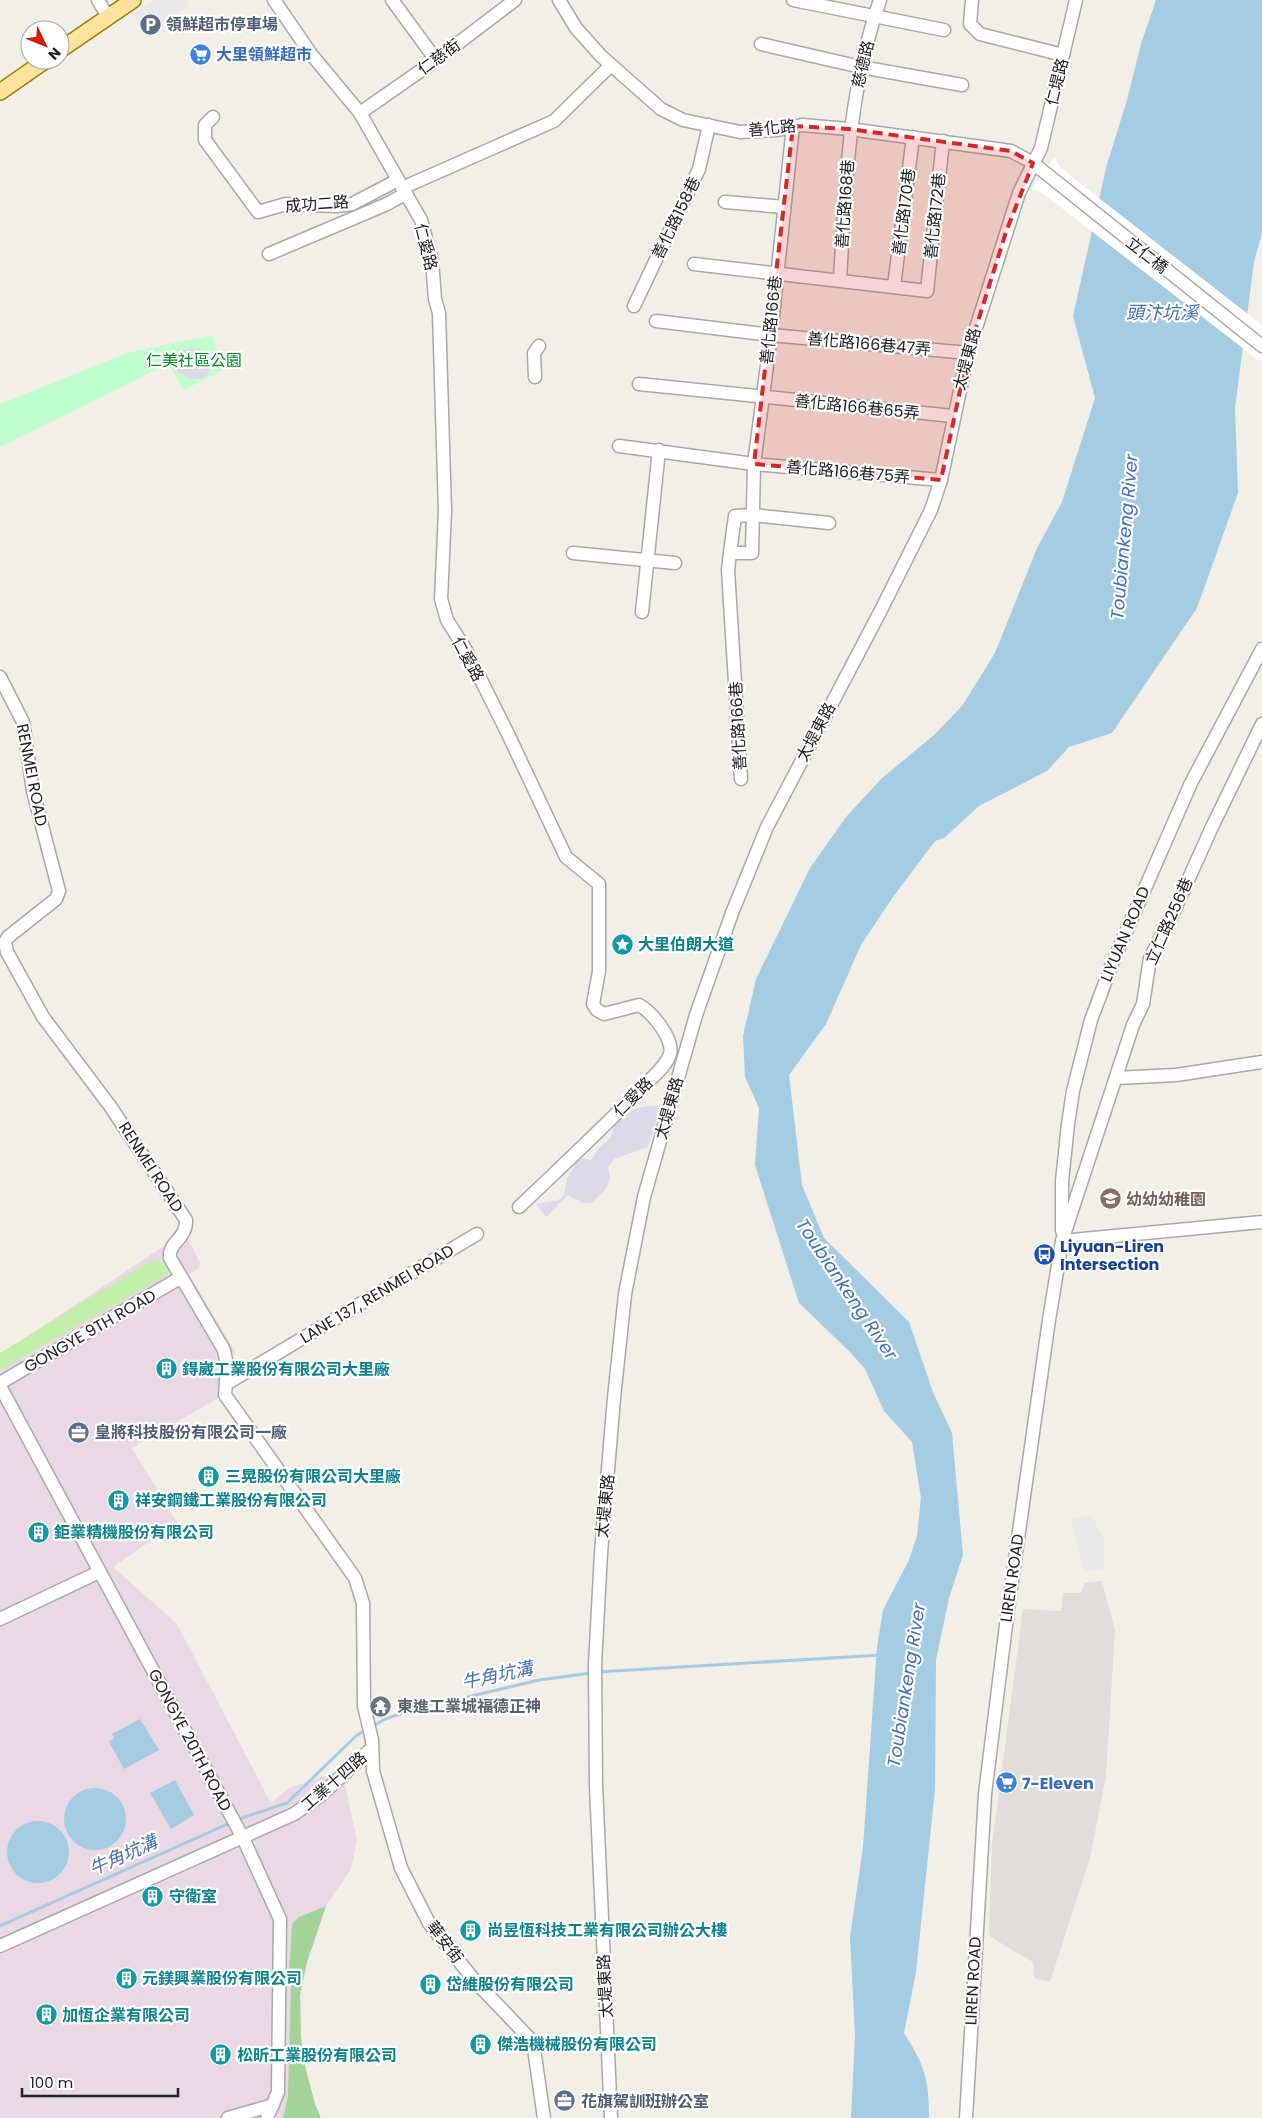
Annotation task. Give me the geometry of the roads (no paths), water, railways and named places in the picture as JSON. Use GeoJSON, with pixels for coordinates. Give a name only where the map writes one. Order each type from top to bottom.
{"type":"FeatureCollection","features":[{"type":"Feature","properties":{"kind":"main road"},"geometry":{"type":"LineString","coordinates":[[70,43],[133,0]]}},
{"type":"Feature","properties":{"kind":"main road"},"geometry":{"type":"LineString","coordinates":[[0,92],[32,70]]}},
{"type":"Feature","properties":{"kind":"street"},"geometry":{"type":"LineString","coordinates":[[98,0],[108,17]]}},
{"type":"Feature","properties":{"kind":"street","name":"仁愛路"},"geometry":{"type":"LineString","coordinates":[[274,0],[311,54],[360,113],[421,220],[432,260],[435,299],[439,313],[445,511],[441,599],[445,613],[508,734],[566,857],[600,884],[599,971],[593,1004],[597,1010],[604,1014],[639,1005],[646,1009],[670,1042],[670,1053],[666,1062],[624,1106],[519,1207]]}},
{"type":"Feature","properties":{"kind":"street"},"geometry":{"type":"LineString","coordinates":[[392,0],[436,60]]}},
{"type":"Feature","properties":{"kind":"street","name":"仁慈街"},"geometry":{"type":"LineString","coordinates":[[360,113],[436,60],[515,0]]}},
{"type":"Feature","properties":{"kind":"street","name":"善化路"},"geometry":{"type":"LineString","coordinates":[[559,0],[581,34],[611,65],[670,116],[740,132],[778,130],[793,126],[850,128],[1011,151],[1033,163]]}},
{"type":"Feature","properties":{"kind":"street"},"geometry":{"type":"LineString","coordinates":[[793,0],[944,30]]}},
{"type":"Feature","properties":{"kind":"street","name":"慈德路"},"geometry":{"type":"LineString","coordinates":[[850,128],[861,67],[874,15],[880,0]]}},
{"type":"Feature","properties":{"kind":"street"},"geometry":{"type":"LineString","coordinates":[[972,0],[970,24],[980,34],[1063,55]]}},
{"type":"Feature","properties":{"kind":"street","name":"仁堤路"},"geometry":{"type":"LineString","coordinates":[[1033,163],[1041,148],[1076,0]]}},
{"type":"Feature","properties":{"kind":"street"},"geometry":{"type":"LineString","coordinates":[[761,44],[861,67],[962,85]]}},
{"type":"Feature","properties":{"kind":"street","name":"成功二路"},"geometry":{"type":"LineString","coordinates":[[213,116],[205,125],[205,140],[258,212],[286,204],[336,206],[352,204],[402,188],[554,121],[611,65]]}},
{"type":"Feature","properties":{"kind":"street","name":"善化路158巷"},"geometry":{"type":"LineString","coordinates":[[634,306],[700,169],[709,125]]}},
{"type":"Feature","properties":{"kind":"street","name":"善化路166巷"},"geometry":{"type":"LineString","coordinates":[[730,553],[752,553],[754,464],[771,335],[793,126]]}},
{"type":"Feature","properties":{"kind":"street","name":"善化路168巷"},"geometry":{"type":"LineString","coordinates":[[840,279],[850,128]]}},
{"type":"Feature","properties":{"kind":"street","name":"善化路170巷"},"geometry":{"type":"LineString","coordinates":[[894,286],[913,137]]}},
{"type":"Feature","properties":{"kind":"street","name":"善化路172巷"},"geometry":{"type":"LineString","coordinates":[[894,286],[927,291],[943,141]]}},
{"type":"Feature","properties":{"kind":"street","name":"立仁橋"},"geometry":{"type":"LineString","coordinates":[[1033,163],[1262,346]]}},
{"type":"Feature","properties":{"kind":"street","name":"太堤東路"},"geometry":{"type":"LineString","coordinates":[[611,2118],[596,1786],[595,1665],[601,1553],[625,1294],[648,1183],[696,1015],[732,913],[767,828],[931,510],[941,480],[953,416],[968,353],[1008,224],[1033,163]]}},
{"type":"Feature","properties":{"kind":"street","name":"成功二路"},"geometry":{"type":"LineString","coordinates":[[268,254],[387,204],[402,188]]}},
{"type":"Feature","properties":{"kind":"street"},"geometry":{"type":"LineString","coordinates":[[725,202],[784,207]]}},
{"type":"Feature","properties":{"kind":"street"},"geometry":{"type":"LineString","coordinates":[[694,264],[894,286]]}},
{"type":"Feature","properties":{"kind":"street","name":"善化路166巷47弄"},"geometry":{"type":"LineString","coordinates":[[656,321],[771,335],[968,353]]}},
{"type":"Feature","properties":{"kind":"street"},"geometry":{"type":"LineString","coordinates":[[535,377],[534,353],[539,346]]}},
{"type":"Feature","properties":{"kind":"street","name":"善化路166巷65弄"},"geometry":{"type":"LineString","coordinates":[[639,384],[953,416]]}},
{"type":"Feature","properties":{"kind":"street","name":"善化路166巷75弄"},"geometry":{"type":"LineString","coordinates":[[619,446],[754,464],[941,480]]}},
{"type":"Feature","properties":{"kind":"street"},"geometry":{"type":"LineString","coordinates":[[642,612],[658,450]]}},
{"type":"Feature","properties":{"kind":"street"},"geometry":{"type":"LineString","coordinates":[[753,515],[829,523]]}},
{"type":"Feature","properties":{"kind":"street","name":"善化路166巷"},"geometry":{"type":"LineString","coordinates":[[741,779],[728,570],[734,516],[753,515]]}},
{"type":"Feature","properties":{"kind":"street"},"geometry":{"type":"LineString","coordinates":[[573,552],[648,562],[675,563]]}},
{"type":"Feature","properties":{"kind":"street","name":"LIYUAN ROAD"},"geometry":{"type":"LineString","coordinates":[[1062,1241],[1062,1181],[1068,1124],[1073,1091],[1091,1020],[1112,964],[1191,783],[1262,649]]}},
{"type":"Feature","properties":{"kind":"street","name":"RENMEI ROAD"},"geometry":{"type":"LineString","coordinates":[[0,676],[23,722],[33,791],[59,891],[56,900],[8,937],[5,942],[6,947],[22,982],[47,1022],[110,1106],[186,1220],[185,1232],[172,1248],[170,1254],[180,1278],[224,1350],[226,1360],[225,1395],[360,1589],[363,1603],[364,1706],[368,1722]]}},
{"type":"Feature","properties":{"kind":"street","name":"立仁路256巷"},"geometry":{"type":"LineString","coordinates":[[1062,1241],[1093,1140],[1133,1025],[1143,1004],[1150,958],[1170,920],[1262,724]]}},
{"type":"Feature","properties":{"kind":"street"},"geometry":{"type":"LineString","coordinates":[[1116,1078],[1176,1075],[1262,1062]]}},
{"type":"Feature","properties":{"kind":"street"},"geometry":{"type":"LineString","coordinates":[[1062,1241],[1262,1222]]}},
{"type":"Feature","properties":{"kind":"street","name":"LANE 137, RENMEI ROAD"},"geometry":{"type":"LineString","coordinates":[[226,1384],[477,1234]]}},
{"type":"Feature","properties":{"kind":"street","name":"LIREN ROAD"},"geometry":{"type":"LineString","coordinates":[[966,2118],[986,1785],[1023,1500],[1062,1241]]}},
{"type":"Feature","properties":{"kind":"street","name":"GONGYE 9TH ROAD"},"geometry":{"type":"LineString","coordinates":[[0,1384],[180,1278]]}},
{"type":"Feature","properties":{"kind":"street","name":"GONGYE 20TH ROAD"},"geometry":{"type":"LineString","coordinates":[[0,1384],[229,1812],[280,1919],[278,2092],[267,2118]]}},
{"type":"Feature","properties":{"kind":"street"},"geometry":{"type":"LineString","coordinates":[[0,1619],[99,1572]]}},
{"type":"Feature","properties":{"kind":"street","name":"華安街"},"geometry":{"type":"LineString","coordinates":[[368,1722],[373,1770],[391,1839],[409,1886],[429,1923],[474,1980],[533,2042],[544,2118]]}},
{"type":"Feature","properties":{"kind":"street","name":"工業十四路"},"geometry":{"type":"LineString","coordinates":[[0,1946],[241,1835],[294,1814],[309,1805],[371,1745]]}},
{"type":"Feature","properties":{"kind":"street"},"geometry":{"type":"LineString","coordinates":[[228,2118],[273,2105]]}},
{"type":"Feature","properties":{"kind":"water","name":"頭汴坑溪"},"geometry":{"type":"Polygon","coordinates":[[[1156,0],[1262,0],[1262,233],[1254,262],[1235,408],[1238,493],[1197,608],[1112,733],[1069,747],[1047,771],[979,806],[944,838],[935,841],[893,897],[861,945],[826,1024],[789,1075],[802,1185],[824,1238],[909,1322],[933,1392],[952,1433],[963,1555],[949,1598],[936,1660],[935,1789],[916,1972],[904,2033],[917,2055],[927,2083],[929,2118],[851,2118],[855,2035],[850,1937],[863,1847],[877,1647],[883,1610],[909,1560],[917,1536],[921,1498],[912,1442],[884,1411],[865,1369],[799,1303],[755,1165],[759,1108],[745,1077],[743,1036],[756,979],[810,868],[846,817],[881,779],[934,735],[962,706],[995,653],[1037,548],[1062,502],[1095,398],[1073,316],[1106,168],[1127,100],[1141,44],[1156,0]]]}},
{"type":"Feature","properties":{"kind":"water"},"geometry":{"type":"Polygon","coordinates":[[[140,1719],[159,1750],[124,1769],[109,1742],[114,1738],[112,1734],[140,1719]]]}},
{"type":"Feature","properties":{"kind":"water"},"geometry":{"type":"Polygon","coordinates":[[[175,1780],[194,1815],[171,1829],[150,1793],[175,1780]]]}},
{"type":"Feature","properties":{"kind":"water"},"geometry":{"type":"Polygon","coordinates":[[[95,1788],[112,1793],[117,1797],[121,1802],[126,1819],[121,1836],[117,1841],[112,1845],[95,1850],[78,1845],[73,1841],[69,1836],[64,1819],[69,1802],[73,1797],[78,1793],[95,1788]]]}},
{"type":"Feature","properties":{"kind":"water"},"geometry":{"type":"Polygon","coordinates":[[[38,1821],[50,1823],[60,1830],[67,1840],[69,1852],[67,1864],[60,1874],[50,1881],[38,1883],[26,1881],[16,1874],[9,1864],[7,1852],[9,1840],[16,1830],[26,1823],[38,1821]]]}},
{"type":"Feature","properties":{"kind":"waterway","name":"牛角坑溝"},"geometry":{"type":"LineString","coordinates":[[597,1672],[881,1655]]}},
{"type":"Feature","properties":{"kind":"waterway","name":"牛角坑溝"},"geometry":{"type":"LineString","coordinates":[[373,1726],[385,1719],[448,1698],[459,1699],[539,1680],[591,1673]]}},
{"type":"Feature","properties":{"kind":"waterway","name":"牛角坑溝"},"geometry":{"type":"LineString","coordinates":[[236,1820],[287,1803],[356,1736],[365,1730]]}},
{"type":"Feature","properties":{"kind":"waterway","name":"牛角坑溝"},"geometry":{"type":"LineString","coordinates":[[0,1926],[230,1823]]}},
{"type":"Feature","properties":{"kind":"place","name":"領鮮超市停車場"},"geometry":{"type":"Point","coordinates":[150,24]}},
{"type":"Feature","properties":{"kind":"place","name":"大里領鮮超市"},"geometry":{"type":"Point","coordinates":[200,54]}},
{"type":"Feature","properties":{"kind":"place","name":"大里伯朗大道"},"geometry":{"type":"Point","coordinates":[622,944]}},
{"type":"Feature","properties":{"kind":"place","name":"幼幼幼稚園"},"geometry":{"type":"Point","coordinates":[1110,1199]}},
{"type":"Feature","properties":{"kind":"place","name":"Liyuan-Liren Intersection"},"geometry":{"type":"Point","coordinates":[1044,1255]}},
{"type":"Feature","properties":{"kind":"place","name":"鍀崴工業股份有限公司大里廠"},"geometry":{"type":"Point","coordinates":[166,1369]}},
{"type":"Feature","properties":{"kind":"place","name":"皇將科技股份有限公司一廠"},"geometry":{"type":"Point","coordinates":[79,1432]}},
{"type":"Feature","properties":{"kind":"place","name":"三晃股份有限公司大里廠"},"geometry":{"type":"Point","coordinates":[209,1476]}},
{"type":"Feature","properties":{"kind":"place","name":"祥安鋼鐵工業股份有限公司"},"geometry":{"type":"Point","coordinates":[119,1500]}},
{"type":"Feature","properties":{"kind":"place","name":"鉅業精機股份有限公司"},"geometry":{"type":"Point","coordinates":[38,1532]}},
{"type":"Feature","properties":{"kind":"place","name":"東進工業城福德正神"},"geometry":{"type":"Point","coordinates":[381,1706]}},
{"type":"Feature","properties":{"kind":"place","name":"7-Eleven"},"geometry":{"type":"Point","coordinates":[1006,1783]}},
{"type":"Feature","properties":{"kind":"place","name":"守衛室"},"geometry":{"type":"Point","coordinates":[153,1896]}},
{"type":"Feature","properties":{"kind":"place","name":"尚昱恆科技工業有限公司辦公大樓"},"geometry":{"type":"Point","coordinates":[471,1930]}},
{"type":"Feature","properties":{"kind":"place","name":"元鎂興業股份有限公司"},"geometry":{"type":"Point","coordinates":[126,1978]}},
{"type":"Feature","properties":{"kind":"place","name":"岱維股份有限公司"},"geometry":{"type":"Point","coordinates":[430,1984]}},
{"type":"Feature","properties":{"kind":"place","name":"加恆企業有限公司"},"geometry":{"type":"Point","coordinates":[46,2015]}},
{"type":"Feature","properties":{"kind":"place","name":"傑浩機械股份有限公司"},"geometry":{"type":"Point","coordinates":[481,2044]}},
{"type":"Feature","properties":{"kind":"place","name":"松昕工業股份有限公司"},"geometry":{"type":"Point","coordinates":[221,2055]}},
{"type":"Feature","properties":{"kind":"place","name":"花旗駕訓班辦公室"},"geometry":{"type":"Point","coordinates":[565,2101]}},
{"type":"Feature","properties":{"kind":"park label","name":"仁美社區公園"},"geometry":{"type":"Point","coordinates":[194,360]}},
{"type":"Feature","properties":{"kind":"water label","name":"Toubiankeng River"},"geometry":{"type":"Point","coordinates":[1124,537]}},
{"type":"Feature","properties":{"kind":"water label","name":"Toubiankeng River"},"geometry":{"type":"Point","coordinates":[847,1289]}},
{"type":"Feature","properties":{"kind":"water label","name":"Toubiankeng River"},"geometry":{"type":"Point","coordinates":[906,1685]}}]}
